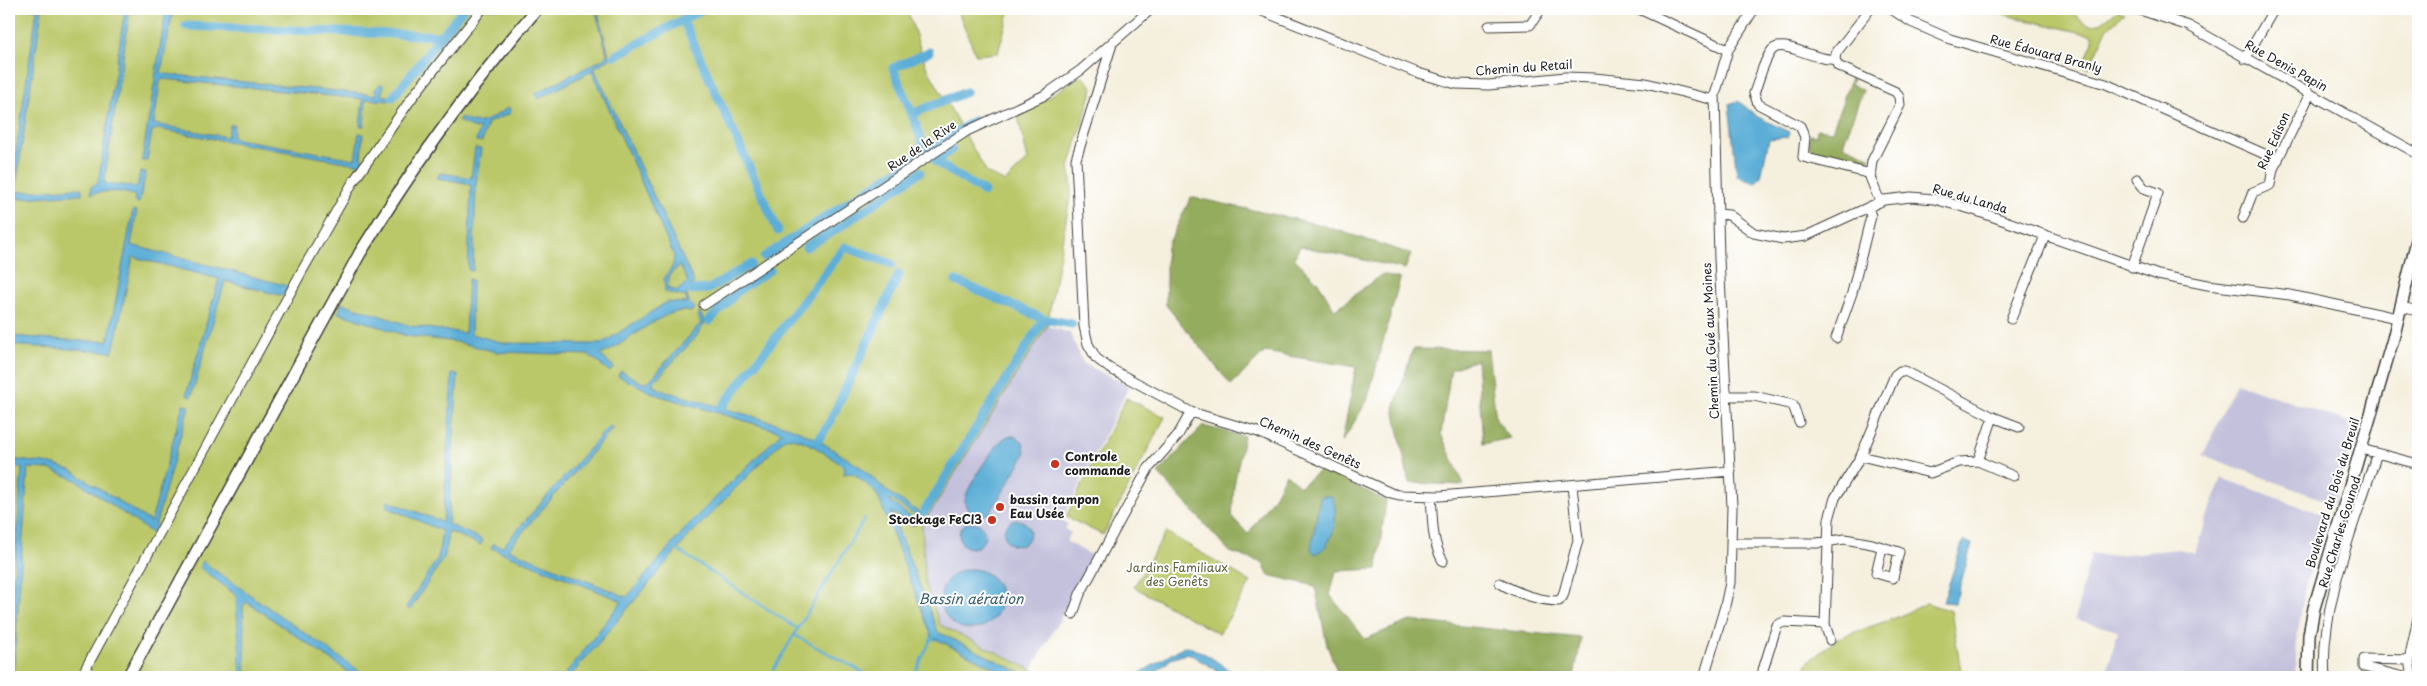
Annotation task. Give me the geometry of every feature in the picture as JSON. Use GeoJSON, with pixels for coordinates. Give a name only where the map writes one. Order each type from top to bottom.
{"type":"FeatureCollection","features":[{"type":"Feature","properties":{"kind":"main road"},"geometry":{"type":"LineString","coordinates":[[128,677],[360,253],[392,202],[453,113],[537,9]]}},
{"type":"Feature","properties":{"kind":"main road","name":"Boulevard du Bois du Breuil"},"geometry":{"type":"LineString","coordinates":[[2308,677],[2309,635],[2314,608],[2361,449],[2418,236]]}},
{"type":"Feature","properties":{"kind":"street"},"geometry":{"type":"LineString","coordinates":[[81,677],[302,271],[353,182],[414,95],[482,9]]}},
{"type":"Feature","properties":{"kind":"street","name":"Rue de la Rive"},"geometry":{"type":"LineString","coordinates":[[704,305],[967,131],[1045,95],[1081,70],[1151,9]]}},
{"type":"Feature","properties":{"kind":"street","name":"Chemin du Retail"},"geometry":{"type":"LineString","coordinates":[[1256,9],[1418,73],[1456,84],[1489,85],[1575,77],[1594,78],[1646,83],[1714,100]]}},
{"type":"Feature","properties":{"kind":"street"},"geometry":{"type":"LineString","coordinates":[[1489,26],[1530,24],[1541,9]]}},
{"type":"Feature","properties":{"kind":"street"},"geometry":{"type":"LineString","coordinates":[[1639,9],[1728,50]]}},
{"type":"Feature","properties":{"kind":"street","name":"Chemin du Gué aux Moines"},"geometry":{"type":"LineString","coordinates":[[1704,677],[1727,597],[1731,543],[1731,472],[1719,259],[1714,100],[1728,50],[1754,9]]}},
{"type":"Feature","properties":{"kind":"street"},"geometry":{"type":"LineString","coordinates":[[1870,9],[1836,53],[1835,59],[1838,66],[1896,92],[1899,97],[1900,105],[1872,161],[1871,174],[1880,202]]}},
{"type":"Feature","properties":{"kind":"street","name":"Rue Édouard Branly"},"geometry":{"type":"LineString","coordinates":[[1892,9],[1911,22],[1950,39],[2106,84],[2278,160]]}},
{"type":"Feature","properties":{"kind":"street","name":"Rue Denis Papin"},"geometry":{"type":"LineString","coordinates":[[2137,9],[2189,26],[2418,154]]}},
{"type":"Feature","properties":{"kind":"street"},"geometry":{"type":"LineString","coordinates":[[2245,58],[2274,9]]}},
{"type":"Feature","properties":{"kind":"street","name":"Chemin des Genêts"},"geometry":{"type":"LineString","coordinates":[[1113,42],[1076,159],[1084,326],[1088,344],[1096,358],[1109,368],[1191,412],[1258,432],[1391,493],[1431,496],[1731,472]]}},
{"type":"Feature","properties":{"kind":"street"},"geometry":{"type":"LineString","coordinates":[[1835,59],[1821,60],[1784,46],[1778,46],[1771,51],[1754,98],[1758,104],[1800,126],[1805,137],[1803,157],[1871,174]]}},
{"type":"Feature","properties":{"kind":"street","name":"Rue Edison"},"geometry":{"type":"LineString","coordinates":[[2243,218],[2253,192],[2270,185],[2272,173],[2310,94]]}},
{"type":"Feature","properties":{"kind":"street"},"geometry":{"type":"LineString","coordinates":[[2132,267],[2158,193],[2144,188],[2137,179]]}},
{"type":"Feature","properties":{"kind":"street","name":"Rue du Landa"},"geometry":{"type":"LineString","coordinates":[[1719,214],[1729,215],[1761,236],[1783,239],[1806,236],[1880,202],[1911,197],[1934,199],[1974,210],[2132,267],[2186,281],[2399,312],[2418,311]]}},
{"type":"Feature","properties":{"kind":"street"},"geometry":{"type":"LineString","coordinates":[[1836,338],[1852,293],[1871,216],[1868,208]]}},
{"type":"Feature","properties":{"kind":"street"},"geometry":{"type":"LineString","coordinates":[[2011,319],[2046,236]]}},
{"type":"Feature","properties":{"kind":"street"},"geometry":{"type":"LineString","coordinates":[[1830,640],[1825,624],[1828,519],[1835,498],[1861,456],[1895,375],[1900,370],[1904,370],[1993,417],[2020,427]]}},
{"type":"Feature","properties":{"kind":"street"},"geometry":{"type":"LineString","coordinates":[[1726,396],[1754,396],[1792,406],[1799,422]]}},
{"type":"Feature","properties":{"kind":"street"},"geometry":{"type":"LineString","coordinates":[[1073,614],[1080,594],[1148,469],[1178,436],[1191,412]]}},
{"type":"Feature","properties":{"kind":"street"},"geometry":{"type":"LineString","coordinates":[[1978,461],[1993,417]]}},
{"type":"Feature","properties":{"kind":"street"},"geometry":{"type":"LineString","coordinates":[[2361,449],[2418,464]]}},
{"type":"Feature","properties":{"kind":"street","name":"Rue Charles Gounod"},"geometry":{"type":"LineString","coordinates":[[2325,677],[2324,656],[2333,592],[2377,453]]}},
{"type":"Feature","properties":{"kind":"street"},"geometry":{"type":"LineString","coordinates":[[1861,456],[1930,473],[1959,462],[1978,461],[2013,476]]}},
{"type":"Feature","properties":{"kind":"street"},"geometry":{"type":"LineString","coordinates":[[1500,583],[1509,589],[1551,601],[1559,601],[1563,596],[1578,540],[1572,486]]}},
{"type":"Feature","properties":{"kind":"street"},"geometry":{"type":"LineString","coordinates":[[1431,496],[1432,528],[1437,550],[1443,561]]}},
{"type":"Feature","properties":{"kind":"street"},"geometry":{"type":"LineString","coordinates":[[1731,543],[1817,543],[1844,539],[1882,548]]}},
{"type":"Feature","properties":{"kind":"street"},"geometry":{"type":"LineString","coordinates":[[2412,677],[2409,660],[2418,618]]}},
{"type":"Feature","properties":{"kind":"street"},"geometry":{"type":"LineString","coordinates":[[1763,670],[1777,626],[1784,622],[1825,624]]}},
{"type":"Feature","properties":{"kind":"street"},"geometry":{"type":"LineString","coordinates":[[2404,677],[2364,667],[2364,659],[2409,660]]}},
{"type":"Feature","properties":{"kind":"shaded area"},"geometry":{"type":"Polygon","coordinates":[[[1047,326],[1070,333],[1083,363],[1129,386],[1062,520],[1068,524],[1065,529],[1071,533],[1066,541],[1091,555],[1093,560],[1032,669],[949,633],[940,625],[925,583],[922,526],[1047,326]]]}},
{"type":"Feature","properties":{"kind":"shaded area"},"geometry":{"type":"Polygon","coordinates":[[[2236,383],[2357,425],[2334,504],[2203,455],[2236,383]]]}},
{"type":"Feature","properties":{"kind":"shaded area"},"geometry":{"type":"Polygon","coordinates":[[[2222,478],[2327,516],[2305,587],[2297,640],[2295,677],[2105,677],[2118,631],[2075,619],[2091,553],[2107,556],[2179,549],[2194,553],[2222,478]]]}},
{"type":"Feature","properties":{"kind":"green space"},"geometry":{"type":"Polygon","coordinates":[[[9,9],[907,9],[926,66],[987,173],[1005,182],[1028,160],[1018,117],[1082,75],[1093,88],[1069,167],[1072,187],[1047,326],[922,526],[925,583],[940,625],[1047,677],[9,677],[9,9]]]}},
{"type":"Feature","properties":{"kind":"green space"},"geometry":{"type":"Polygon","coordinates":[[[957,9],[1010,9],[998,53],[976,55],[957,9]]]}},
{"type":"Feature","properties":{"kind":"green space"},"geometry":{"type":"Polygon","coordinates":[[[1987,9],[2069,9],[2083,21],[2093,25],[2103,21],[2117,10],[2124,13],[2107,29],[2089,68],[2083,66],[2093,42],[2092,35],[2013,17],[1987,9]]]}},
{"type":"Feature","properties":{"kind":"green space"},"geometry":{"type":"Polygon","coordinates":[[[1851,78],[1853,79],[1851,84],[1863,90],[1843,145],[1870,157],[1866,167],[1812,151],[1809,145],[1810,135],[1816,136],[1817,129],[1832,131],[1851,78]]]}},
{"type":"Feature","properties":{"kind":"green space"},"geometry":{"type":"Polygon","coordinates":[[[1191,197],[1318,224],[1411,254],[1405,269],[1300,246],[1294,258],[1317,281],[1335,310],[1382,274],[1400,279],[1367,401],[1342,442],[1356,367],[1265,352],[1231,385],[1166,305],[1166,249],[1191,197]]]}},
{"type":"Feature","properties":{"kind":"green space"},"geometry":{"type":"Polygon","coordinates":[[[1413,349],[1488,350],[1496,420],[1510,438],[1483,444],[1477,360],[1451,369],[1441,434],[1464,485],[1409,483],[1394,408],[1413,349]]]}},
{"type":"Feature","properties":{"kind":"green space","name":"Jardins Familiaux des Genêts"},"geometry":{"type":"Polygon","coordinates":[[[1126,398],[1165,417],[1103,535],[1066,517],[1126,398]]]}},
{"type":"Feature","properties":{"kind":"green space"},"geometry":{"type":"Polygon","coordinates":[[[1203,426],[1244,436],[1234,485],[1232,517],[1248,534],[1275,495],[1286,474],[1300,486],[1322,469],[1386,501],[1377,569],[1336,571],[1330,595],[1365,639],[1410,621],[1581,638],[1574,677],[1339,677],[1327,645],[1315,586],[1268,575],[1263,563],[1230,552],[1158,473],[1203,426]]]}},
{"type":"Feature","properties":{"kind":"green space","name":"Jardins Familiaux des Genêts"},"geometry":{"type":"Polygon","coordinates":[[[1166,532],[1251,582],[1219,634],[1134,587],[1166,532]]]}},
{"type":"Feature","properties":{"kind":"green space"},"geometry":{"type":"Polygon","coordinates":[[[1926,603],[1951,611],[1962,677],[1801,677],[1808,662],[1838,638],[1898,617],[1926,603]]]}},
{"type":"Feature","properties":{"kind":"water"},"geometry":{"type":"Polygon","coordinates":[[[37,9],[42,9],[15,192],[82,188],[82,194],[9,199],[37,9]]]}},
{"type":"Feature","properties":{"kind":"water"},"geometry":{"type":"Polygon","coordinates":[[[125,9],[130,9],[104,183],[137,187],[140,172],[146,172],[139,203],[134,202],[135,196],[119,192],[91,194],[91,187],[98,183],[125,9]]]}},
{"type":"Feature","properties":{"kind":"water"},"geometry":{"type":"Polygon","coordinates":[[[166,9],[276,9],[173,12],[161,72],[165,74],[376,95],[375,89],[381,83],[384,86],[381,95],[393,97],[389,101],[366,99],[364,126],[360,126],[363,99],[163,79],[160,82],[154,124],[227,137],[230,125],[234,125],[232,138],[355,159],[359,133],[363,134],[361,158],[365,161],[362,165],[157,129],[152,131],[147,161],[142,161],[166,9]]]}},
{"type":"Feature","properties":{"kind":"water"},"geometry":{"type":"Polygon","coordinates":[[[595,9],[597,9],[610,59],[594,68],[694,282],[687,295],[689,303],[695,308],[691,312],[681,311],[670,314],[600,355],[614,367],[610,372],[589,355],[497,352],[457,342],[407,336],[338,313],[342,303],[411,326],[465,333],[468,279],[472,280],[471,334],[504,343],[601,344],[667,302],[687,303],[686,297],[665,292],[664,279],[673,265],[674,256],[592,71],[538,99],[536,93],[605,58],[607,53],[595,9]],[[680,266],[670,274],[667,288],[677,291],[688,282],[680,266]]]}},
{"type":"Feature","properties":{"kind":"water"},"geometry":{"type":"Polygon","coordinates":[[[1738,101],[1758,117],[1789,132],[1788,137],[1769,139],[1761,176],[1755,183],[1737,176],[1729,104],[1738,101]]]}},
{"type":"Feature","properties":{"kind":"water"},"geometry":{"type":"Polygon","coordinates":[[[509,107],[511,113],[488,123],[482,142],[476,141],[480,128],[475,129],[458,121],[461,117],[474,122],[486,121],[509,107]]]}},
{"type":"Feature","properties":{"kind":"water"},"geometry":{"type":"Polygon","coordinates":[[[475,148],[481,149],[476,184],[473,271],[468,270],[471,186],[466,183],[437,178],[440,173],[471,178],[475,148]]]}},
{"type":"Feature","properties":{"kind":"water"},"geometry":{"type":"Polygon","coordinates":[[[133,210],[137,211],[131,245],[288,286],[285,294],[279,295],[225,281],[191,397],[186,395],[219,279],[133,257],[113,352],[9,345],[9,336],[108,341],[133,210]]]}},
{"type":"Feature","properties":{"kind":"water"},"geometry":{"type":"Polygon","coordinates":[[[700,312],[705,323],[696,337],[652,384],[661,390],[790,427],[815,438],[862,468],[888,492],[923,515],[921,518],[918,517],[890,499],[890,502],[917,521],[914,526],[891,512],[938,632],[1030,677],[1012,677],[932,637],[878,496],[853,473],[844,474],[845,468],[825,453],[799,440],[785,438],[689,536],[570,677],[563,677],[622,601],[491,548],[493,544],[502,547],[609,426],[613,428],[508,549],[627,597],[691,522],[782,432],[657,395],[618,376],[621,371],[643,383],[649,381],[701,323],[698,316],[700,312]]]}},
{"type":"Feature","properties":{"kind":"water"},"geometry":{"type":"Polygon","coordinates":[[[452,374],[458,374],[448,524],[483,540],[481,545],[448,531],[445,556],[410,610],[406,607],[438,558],[442,531],[387,507],[388,501],[443,522],[452,374]]]}},
{"type":"Feature","properties":{"kind":"water"},"geometry":{"type":"Polygon","coordinates":[[[183,404],[189,406],[153,534],[76,480],[49,469],[28,468],[13,677],[9,677],[9,638],[22,468],[9,466],[9,459],[52,464],[71,470],[151,522],[183,404]]]}},
{"type":"Feature","properties":{"kind":"water"},"geometry":{"type":"Polygon","coordinates":[[[1008,436],[1014,436],[1023,442],[1025,453],[1023,458],[990,513],[976,514],[968,510],[965,502],[966,496],[978,472],[991,453],[1008,436]]]}},
{"type":"Feature","properties":{"kind":"water"},"geometry":{"type":"Polygon","coordinates":[[[1332,496],[1335,512],[1334,530],[1327,545],[1315,554],[1311,549],[1320,498],[1332,496]]]}},
{"type":"Feature","properties":{"kind":"water"},"geometry":{"type":"Polygon","coordinates":[[[1017,520],[1026,524],[1030,533],[1026,542],[1017,546],[1008,542],[1004,533],[1008,524],[1017,520]]]}},
{"type":"Feature","properties":{"kind":"water"},"geometry":{"type":"Polygon","coordinates":[[[972,522],[981,526],[985,535],[981,544],[972,548],[963,544],[959,535],[963,526],[972,522]]]}},
{"type":"Feature","properties":{"kind":"water"},"geometry":{"type":"Polygon","coordinates":[[[1963,541],[1972,544],[1955,603],[1943,602],[1963,541]]]}},
{"type":"Feature","properties":{"kind":"water"},"geometry":{"type":"Polygon","coordinates":[[[203,561],[368,677],[356,677],[247,602],[243,606],[246,677],[241,677],[236,595],[199,567],[203,561]]]}},
{"type":"Feature","properties":{"kind":"water","name":"Bassin aération"},"geometry":{"type":"Polygon","coordinates":[[[971,569],[987,574],[992,578],[996,583],[1001,599],[996,615],[992,620],[987,624],[971,629],[955,624],[950,620],[946,615],[941,599],[946,583],[950,578],[955,574],[971,569]]]}},
{"type":"Feature","properties":{"kind":"water"},"geometry":{"type":"Polygon","coordinates":[[[1184,646],[1200,651],[1239,677],[1228,677],[1188,653],[1171,659],[1150,677],[1134,677],[1184,646]]]}},
{"type":"Feature","properties":{"kind":"waterway"},"geometry":{"type":"LineString","coordinates":[[393,97],[463,9]]}},
{"type":"Feature","properties":{"kind":"waterway"},"geometry":{"type":"LineString","coordinates":[[615,56],[703,9]]}},
{"type":"Feature","properties":{"kind":"waterway"},"geometry":{"type":"LineString","coordinates":[[683,20],[778,231]]}},
{"type":"Feature","properties":{"kind":"waterway"},"geometry":{"type":"LineString","coordinates":[[186,26],[441,36]]}},
{"type":"Feature","properties":{"kind":"waterway"},"geometry":{"type":"LineString","coordinates":[[929,52],[893,68],[912,114],[966,92]]}},
{"type":"Feature","properties":{"kind":"waterway"},"geometry":{"type":"LineString","coordinates":[[912,114],[926,152],[974,121]]}},
{"type":"Feature","properties":{"kind":"waterway"},"geometry":{"type":"LineString","coordinates":[[952,149],[936,162],[984,192]]}},
{"type":"Feature","properties":{"kind":"waterway"},"geometry":{"type":"LineString","coordinates":[[764,257],[926,152]]}},
{"type":"Feature","properties":{"kind":"waterway"},"geometry":{"type":"LineString","coordinates":[[806,247],[837,229],[920,172]]}},
{"type":"Feature","properties":{"kind":"waterway"},"geometry":{"type":"LineString","coordinates":[[722,407],[845,247],[892,264]]}},
{"type":"Feature","properties":{"kind":"waterway"},"geometry":{"type":"LineString","coordinates":[[690,290],[709,289],[751,264]]}},
{"type":"Feature","properties":{"kind":"waterway"},"geometry":{"type":"LineString","coordinates":[[709,321],[739,290],[770,270]]}},
{"type":"Feature","properties":{"kind":"waterway"},"geometry":{"type":"LineString","coordinates":[[818,440],[829,424],[899,274]]}},
{"type":"Feature","properties":{"kind":"waterway"},"geometry":{"type":"LineString","coordinates":[[956,281],[1044,319]]}},
{"type":"Feature","properties":{"kind":"waterway"},"geometry":{"type":"LineString","coordinates":[[924,512],[1044,319],[1072,324]]}},
{"type":"Feature","properties":{"kind":"waterway"},"geometry":{"type":"LineString","coordinates":[[794,635],[865,518]]}},
{"type":"Feature","properties":{"kind":"waterway"},"geometry":{"type":"LineString","coordinates":[[676,549],[798,629]]}},
{"type":"Feature","properties":{"kind":"waterway"},"geometry":{"type":"LineString","coordinates":[[769,677],[794,635],[872,677]]}},
{"type":"Feature","properties":{"kind":"waterway"},"geometry":{"type":"LineString","coordinates":[[913,677],[932,637],[935,640]]}},
{"type":"Feature","properties":{"kind":"place","name":"Controle commande"},"geometry":{"type":"Point","coordinates":[1055,464]}},
{"type":"Feature","properties":{"kind":"place","name":"bassin tampon Eau Usée"},"geometry":{"type":"Point","coordinates":[1000,507]}},
{"type":"Feature","properties":{"kind":"place","name":"Stockage FeCl3"},"geometry":{"type":"Point","coordinates":[992,520]}}]}
